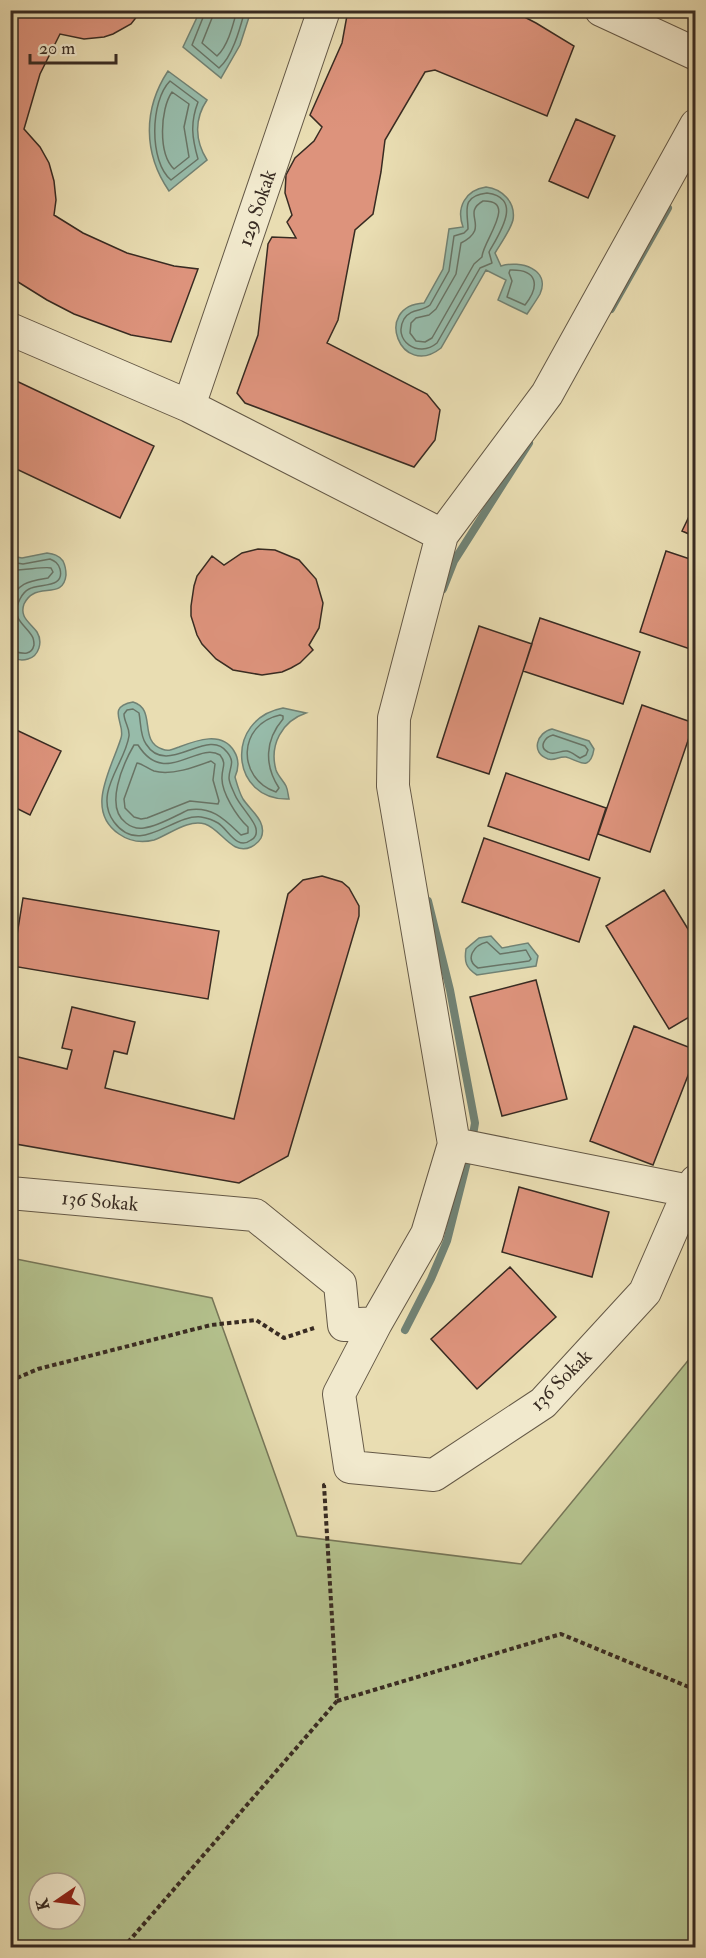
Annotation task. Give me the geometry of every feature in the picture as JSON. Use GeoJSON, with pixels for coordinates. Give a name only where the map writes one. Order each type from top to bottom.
{"type":"FeatureCollection","features":[{"type":"Feature","properties":{"kind":"street","name":"129 Sokak"},"geometry":{"type":"LineString","coordinates":[[189,406],[324,10]]}},
{"type":"Feature","properties":{"kind":"street"},"geometry":{"type":"LineString","coordinates":[[601,10],[696,54]]}},
{"type":"Feature","properties":{"kind":"street"},"geometry":{"type":"LineString","coordinates":[[350,1467],[339,1394],[427,1234],[454,1144],[393,786],[394,718],[442,535],[547,394],[696,126]]}},
{"type":"Feature","properties":{"kind":"street"},"geometry":{"type":"LineString","coordinates":[[10,329],[189,406],[442,535]]}},
{"type":"Feature","properties":{"kind":"street"},"geometry":{"type":"LineString","coordinates":[[454,1144],[692,1186]]}},
{"type":"Feature","properties":{"kind":"street","name":"136 Sokak"},"geometry":{"type":"LineString","coordinates":[[350,1467],[434,1474],[543,1403],[645,1292],[692,1186]]}},
{"type":"Feature","properties":{"kind":"street","name":"136 Sokak"},"geometry":{"type":"LineString","coordinates":[[10,1193],[255,1215],[340,1284],[344,1321]]}},
{"type":"Feature","properties":{"kind":"street"},"geometry":{"type":"LineString","coordinates":[[344,1321],[376,1323]]}},
{"type":"Feature","properties":{"kind":"path"},"geometry":{"type":"LineString","coordinates":[[10,1381],[39,1369],[211,1325],[256,1320],[284,1338],[344,1321]]}},
{"type":"Feature","properties":{"kind":"path"},"geometry":{"type":"LineString","coordinates":[[337,1701],[324,1485],[350,1467]]}},
{"type":"Feature","properties":{"kind":"path"},"geometry":{"type":"LineString","coordinates":[[123,1947],[337,1701],[561,1634],[696,1690]]}},
{"type":"Feature","properties":{"kind":"green space"},"geometry":{"type":"Polygon","coordinates":[[[11,1258],[212,1298],[297,1536],[521,1564],[695,1352],[695,1947],[11,1947],[11,1258]]]}},
{"type":"Feature","properties":{"kind":"water"},"geometry":{"type":"Polygon","coordinates":[[[200,11],[251,11],[240,45],[221,78],[183,47],[200,11]]]}},
{"type":"Feature","properties":{"kind":"water"},"geometry":{"type":"Polygon","coordinates":[[[168,71],[207,100],[198,122],[198,138],[207,160],[169,191],[154,162],[149,131],[154,100],[168,71]]]}},
{"type":"Feature","properties":{"kind":"water"},"geometry":{"type":"Polygon","coordinates":[[[486,187],[497,190],[507,198],[513,213],[508,233],[495,253],[501,266],[517,264],[532,268],[541,278],[540,294],[527,314],[498,300],[506,280],[486,270],[441,348],[427,355],[414,355],[404,349],[398,339],[396,327],[399,316],[408,307],[424,303],[443,269],[449,229],[463,227],[461,213],[464,201],[473,192],[486,187]]]}},
{"type":"Feature","properties":{"kind":"water"},"geometry":{"type":"Polygon","coordinates":[[[47,553],[58,556],[63,561],[66,573],[64,582],[58,588],[30,596],[24,604],[23,613],[37,632],[40,644],[32,657],[17,659],[11,656],[11,556],[22,558],[47,553]]]}},
{"type":"Feature","properties":{"kind":"water"},"geometry":{"type":"Polygon","coordinates":[[[133,702],[144,711],[151,739],[162,749],[171,750],[209,739],[223,741],[229,745],[237,757],[238,767],[235,777],[240,794],[262,827],[263,832],[257,843],[244,849],[238,848],[211,827],[199,823],[186,825],[154,840],[136,841],[119,834],[109,824],[103,813],[102,801],[107,775],[122,733],[118,712],[125,704],[133,702]]]}},
{"type":"Feature","properties":{"kind":"water"},"geometry":{"type":"Polygon","coordinates":[[[283,708],[306,713],[284,728],[279,735],[274,752],[276,770],[286,786],[289,799],[269,796],[255,787],[246,774],[242,758],[243,742],[251,727],[264,715],[283,708]]]}},
{"type":"Feature","properties":{"kind":"water"},"geometry":{"type":"Polygon","coordinates":[[[552,729],[589,741],[594,749],[590,761],[583,763],[566,757],[548,759],[542,756],[537,748],[539,738],[552,729]]]}},
{"type":"Feature","properties":{"kind":"water"},"geometry":{"type":"Polygon","coordinates":[[[491,936],[502,948],[528,943],[538,956],[536,966],[477,975],[470,970],[467,964],[466,949],[479,938],[491,936]]]}},
{"type":"Feature","properties":{"kind":"building"},"geometry":{"type":"Polygon","coordinates":[[[10,10],[142,10],[131,24],[104,37],[84,39],[60,34],[40,74],[24,129],[40,147],[49,163],[56,200],[54,215],[83,233],[127,253],[174,266],[198,269],[171,342],[131,335],[74,314],[10,277],[10,10]]]}},
{"type":"Feature","properties":{"kind":"building"},"geometry":{"type":"Polygon","coordinates":[[[348,10],[511,10],[574,46],[547,116],[435,70],[425,72],[385,140],[373,214],[355,230],[338,320],[327,343],[427,394],[440,410],[435,440],[414,467],[245,403],[237,393],[258,335],[268,244],[272,237],[296,238],[287,222],[292,215],[285,193],[286,175],[295,158],[314,141],[322,127],[310,115],[342,43],[348,10]]]}},
{"type":"Feature","properties":{"kind":"building"},"geometry":{"type":"Polygon","coordinates":[[[576,119],[615,136],[588,198],[549,181],[576,119]]]}},
{"type":"Feature","properties":{"kind":"building"},"geometry":{"type":"Polygon","coordinates":[[[10,378],[154,446],[120,518],[10,466],[10,378]]]}},
{"type":"Feature","properties":{"kind":"building"},"geometry":{"type":"Polygon","coordinates":[[[696,502],[696,537],[682,531],[696,502]]]}},
{"type":"Feature","properties":{"kind":"building"},"geometry":{"type":"Polygon","coordinates":[[[258,549],[275,550],[299,560],[316,579],[323,603],[319,628],[309,645],[313,650],[300,663],[291,668],[262,675],[233,670],[216,659],[202,644],[191,616],[197,576],[212,556],[224,565],[242,553],[258,549]]]}},
{"type":"Feature","properties":{"kind":"building"},"geometry":{"type":"Polygon","coordinates":[[[666,551],[696,561],[696,651],[640,632],[666,551]]]}},
{"type":"Feature","properties":{"kind":"building"},"geometry":{"type":"Polygon","coordinates":[[[540,618],[640,652],[623,704],[523,671],[540,618]]]}},
{"type":"Feature","properties":{"kind":"building"},"geometry":{"type":"Polygon","coordinates":[[[479,626],[532,644],[489,774],[437,757],[479,626]]]}},
{"type":"Feature","properties":{"kind":"building"},"geometry":{"type":"Polygon","coordinates":[[[642,705],[694,723],[650,852],[598,834],[642,705]]]}},
{"type":"Feature","properties":{"kind":"building"},"geometry":{"type":"Polygon","coordinates":[[[10,727],[61,751],[30,815],[10,805],[10,727]]]}},
{"type":"Feature","properties":{"kind":"building"},"geometry":{"type":"Polygon","coordinates":[[[506,773],[606,808],[589,860],[488,826],[506,773]]]}},
{"type":"Feature","properties":{"kind":"building"},"geometry":{"type":"Polygon","coordinates":[[[484,838],[600,878],[579,942],[462,902],[484,838]]]}},
{"type":"Feature","properties":{"kind":"building"},"geometry":{"type":"Polygon","coordinates":[[[322,876],[342,882],[349,888],[359,906],[359,916],[288,1156],[239,1183],[10,1143],[10,1055],[67,1069],[72,1050],[62,1048],[72,1007],[135,1022],[127,1054],[114,1051],[105,1088],[234,1119],[288,894],[303,880],[322,876]]]}},
{"type":"Feature","properties":{"kind":"building"},"geometry":{"type":"Polygon","coordinates":[[[664,890],[696,942],[696,1013],[669,1029],[606,926],[664,890]]]}},
{"type":"Feature","properties":{"kind":"building"},"geometry":{"type":"Polygon","coordinates":[[[23,898],[219,931],[208,999],[12,966],[23,898]]]}},
{"type":"Feature","properties":{"kind":"building"},"geometry":{"type":"Polygon","coordinates":[[[536,980],[567,1099],[502,1116],[470,997],[536,980]]]}},
{"type":"Feature","properties":{"kind":"building"},"geometry":{"type":"Polygon","coordinates":[[[634,1026],[696,1050],[653,1165],[590,1141],[634,1026]]]}},
{"type":"Feature","properties":{"kind":"building"},"geometry":{"type":"Polygon","coordinates":[[[519,1187],[609,1212],[592,1277],[502,1252],[519,1187]]]}},
{"type":"Feature","properties":{"kind":"building"},"geometry":{"type":"Polygon","coordinates":[[[510,1267],[556,1317],[477,1389],[431,1339],[510,1267]]]}},
{"type":"Feature","properties":{"kind":"waterway"},"geometry":{"type":"LineString","coordinates":[[611,309],[668,208]]}},
{"type":"Feature","properties":{"kind":"waterway"},"geometry":{"type":"LineString","coordinates":[[443,589],[454,561],[529,443]]}},
{"type":"Feature","properties":{"kind":"waterway"},"geometry":{"type":"LineString","coordinates":[[428,901],[450,990],[475,1123],[472,1141]]}},
{"type":"Feature","properties":{"kind":"waterway"},"geometry":{"type":"LineString","coordinates":[[405,1330],[447,1241],[469,1154]]}}]}
